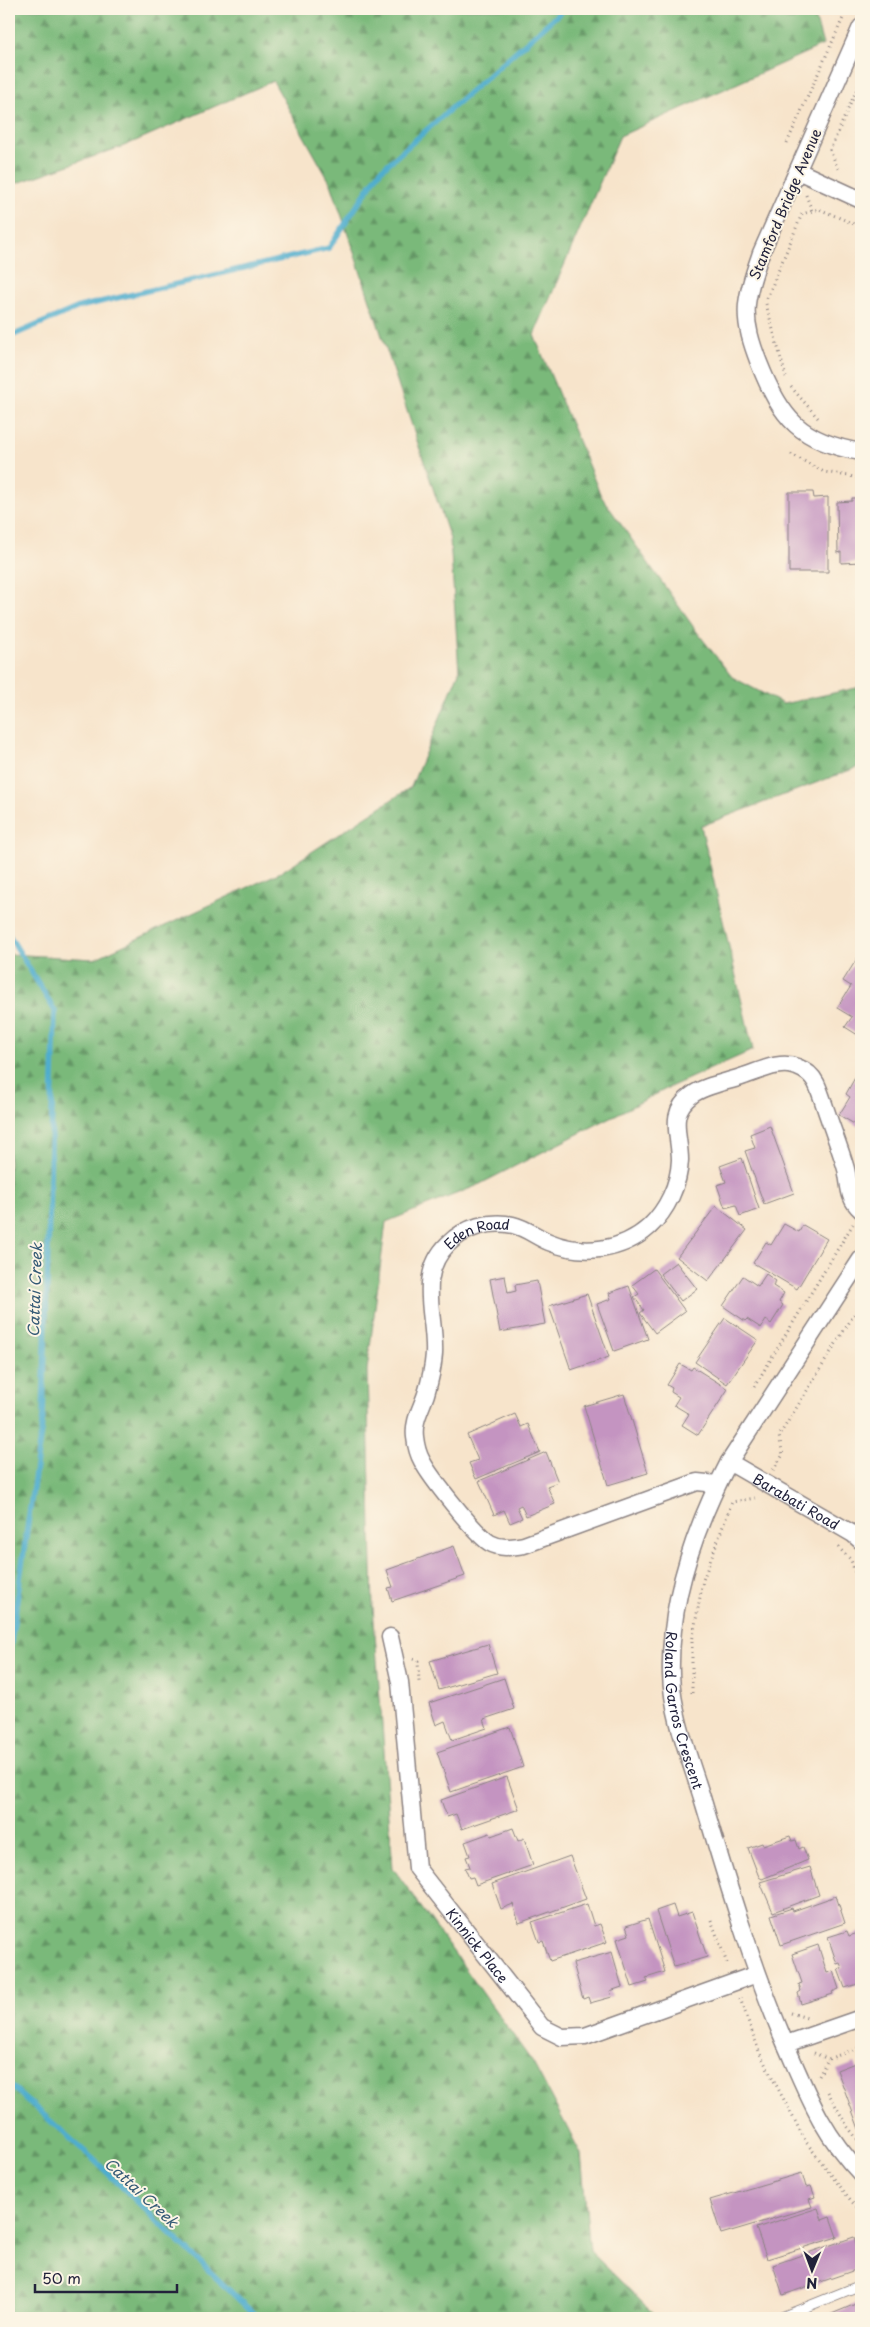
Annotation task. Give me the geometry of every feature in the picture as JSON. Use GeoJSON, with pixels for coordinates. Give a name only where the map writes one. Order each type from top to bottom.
{"type":"FeatureCollection","features":[{"type":"Feature","properties":{"kind":"street","name":"Stamford Bridge Avenue"},"geometry":{"type":"LineString","coordinates":[[861,27],[754,274],[747,306],[751,337],[770,392],[780,408],[793,423],[808,435],[825,444],[861,452]]}},
{"type":"Feature","properties":{"kind":"street"},"geometry":{"type":"LineString","coordinates":[[798,171],[861,200]]}},
{"type":"Feature","properties":{"kind":"street","name":"Eden Road"},"geometry":{"type":"LineString","coordinates":[[717,1484],[697,1482],[524,1545],[500,1547],[482,1538],[423,1464],[415,1439],[415,1425],[426,1394],[434,1358],[434,1338],[430,1318],[428,1288],[431,1273],[439,1255],[460,1234],[478,1226],[494,1223],[515,1225],[550,1243],[566,1248],[587,1250],[605,1249],[637,1236],[659,1217],[676,1186],[680,1162],[675,1120],[681,1106],[695,1093],[783,1064],[800,1068],[815,1081],[846,1170],[851,1197],[859,1214]]}},
{"type":"Feature","properties":{"kind":"street","name":"Roland Garros Crescent"},"geometry":{"type":"LineString","coordinates":[[861,1259],[855,1280],[729,1462],[717,1484],[682,1574],[672,1645],[671,1676],[676,1709],[757,1974],[806,2095],[820,2122],[835,2145],[861,2174]]}},
{"type":"Feature","properties":{"kind":"street","name":"Barabati Road"},"geometry":{"type":"LineString","coordinates":[[729,1462],[853,1534],[861,1541]]}},
{"type":"Feature","properties":{"kind":"street","name":"Kinnick Place"},"geometry":{"type":"LineString","coordinates":[[390,1637],[400,1682],[417,1868],[542,2027],[562,2038],[585,2036],[757,1974]]}},
{"type":"Feature","properties":{"kind":"street"},"geometry":{"type":"LineString","coordinates":[[786,2044],[861,2018]]}},
{"type":"Feature","properties":{"kind":"lane"},"geometry":{"type":"LineString","coordinates":[[779,2318],[861,2285]]}},
{"type":"Feature","properties":{"kind":"path"},"geometry":{"type":"LineString","coordinates":[[786,143],[847,9]]}},
{"type":"Feature","properties":{"kind":"path"},"geometry":{"type":"LineString","coordinates":[[845,172],[837,169],[830,150],[861,80]]}},
{"type":"Feature","properties":{"kind":"path"},"geometry":{"type":"LineString","coordinates":[[821,422],[787,383],[765,302],[802,214],[820,209],[861,227]]}},
{"type":"Feature","properties":{"kind":"path"},"geometry":{"type":"LineString","coordinates":[[791,454],[824,472],[861,478]]}},
{"type":"Feature","properties":{"kind":"path"},"geometry":{"type":"LineString","coordinates":[[754,1388],[859,1214]]}},
{"type":"Feature","properties":{"kind":"path"},"geometry":{"type":"LineString","coordinates":[[755,1498],[783,1454],[779,1436],[858,1308],[861,1308]]}},
{"type":"Feature","properties":{"kind":"path"},"geometry":{"type":"LineString","coordinates":[[692,1696],[692,1642],[703,1580],[732,1502],[755,1498],[764,1503]]}},
{"type":"Feature","properties":{"kind":"path"},"geometry":{"type":"LineString","coordinates":[[830,1542],[851,1560],[861,1591]]}},
{"type":"Feature","properties":{"kind":"path"},"geometry":{"type":"LineString","coordinates":[[395,1655],[418,1661],[420,1690]]}},
{"type":"Feature","properties":{"kind":"path"},"geometry":{"type":"LineString","coordinates":[[729,1969],[757,1974]]}},
{"type":"Feature","properties":{"kind":"path"},"geometry":{"type":"LineString","coordinates":[[790,2012],[809,2019]]}},
{"type":"Feature","properties":{"kind":"path"},"geometry":{"type":"LineString","coordinates":[[823,2083],[818,2074],[828,2059],[861,2047]]}},
{"type":"Feature","properties":{"kind":"path"},"geometry":{"type":"LineString","coordinates":[[828,2092],[847,2126],[861,2144]]}},
{"type":"Feature","properties":{"kind":"green space"},"geometry":{"type":"Polygon","coordinates":[[[9,9],[813,9],[823,45],[620,136],[534,335],[601,496],[697,632],[732,677],[783,704],[861,687],[861,766],[701,826],[753,1050],[672,1086],[476,1186],[386,1222],[367,1370],[373,1607],[393,1868],[533,2063],[581,2154],[590,2251],[658,2318],[9,2318],[9,954],[94,959],[281,872],[411,787],[459,672],[450,539],[331,184],[273,81],[124,146],[9,186],[9,9]]]}},
{"type":"Feature","properties":{"kind":"building"},"geometry":{"type":"Polygon","coordinates":[[[789,492],[813,492],[814,498],[828,497],[828,572],[789,572],[789,492]]]}},
{"type":"Feature","properties":{"kind":"building"},"geometry":{"type":"Polygon","coordinates":[[[852,498],[861,498],[861,562],[841,563],[841,552],[838,553],[837,502],[852,501],[852,498]]]}},
{"type":"Feature","properties":{"kind":"building"},"geometry":{"type":"Polygon","coordinates":[[[858,957],[861,959],[861,1037],[845,1027],[852,1017],[837,1008],[851,986],[843,981],[858,957]]]}},
{"type":"Feature","properties":{"kind":"building"},"geometry":{"type":"Polygon","coordinates":[[[857,1074],[861,1076],[861,1128],[839,1115],[850,1097],[846,1094],[857,1074]]]}},
{"type":"Feature","properties":{"kind":"building"},"geometry":{"type":"Polygon","coordinates":[[[770,1126],[794,1193],[764,1204],[745,1151],[755,1148],[750,1134],[770,1126]]]}},
{"type":"Feature","properties":{"kind":"building"},"geometry":{"type":"Polygon","coordinates":[[[742,1158],[759,1209],[740,1216],[736,1205],[725,1208],[717,1185],[726,1182],[720,1166],[742,1158]]]}},
{"type":"Feature","properties":{"kind":"building"},"geometry":{"type":"Polygon","coordinates":[[[716,1206],[747,1230],[708,1281],[677,1257],[716,1206]]]}},
{"type":"Feature","properties":{"kind":"building"},"geometry":{"type":"Polygon","coordinates":[[[784,1224],[799,1232],[803,1225],[827,1239],[797,1289],[753,1263],[766,1242],[771,1245],[784,1224]]]}},
{"type":"Feature","properties":{"kind":"building"},"geometry":{"type":"Polygon","coordinates":[[[676,1262],[697,1289],[681,1301],[660,1274],[676,1262]]]}},
{"type":"Feature","properties":{"kind":"building"},"geometry":{"type":"Polygon","coordinates":[[[654,1269],[685,1311],[655,1333],[640,1313],[644,1310],[634,1297],[639,1294],[632,1285],[654,1269]]]}},
{"type":"Feature","properties":{"kind":"building"},"geometry":{"type":"Polygon","coordinates":[[[766,1274],[776,1281],[773,1286],[784,1293],[779,1302],[783,1305],[771,1324],[766,1320],[761,1328],[747,1319],[745,1321],[723,1306],[743,1276],[758,1286],[766,1274]]]}},
{"type":"Feature","properties":{"kind":"building"},"geometry":{"type":"Polygon","coordinates":[[[505,1276],[508,1293],[516,1291],[515,1285],[537,1281],[545,1324],[500,1332],[490,1279],[505,1276]]]}},
{"type":"Feature","properties":{"kind":"building"},"geometry":{"type":"Polygon","coordinates":[[[629,1286],[648,1339],[614,1351],[597,1304],[611,1299],[609,1293],[629,1286]]]}},
{"type":"Feature","properties":{"kind":"building"},"geometry":{"type":"Polygon","coordinates":[[[587,1294],[609,1357],[571,1370],[549,1306],[587,1294]]]}},
{"type":"Feature","properties":{"kind":"building"},"geometry":{"type":"Polygon","coordinates":[[[725,1318],[758,1340],[727,1384],[695,1362],[725,1318]]]}},
{"type":"Feature","properties":{"kind":"building"},"geometry":{"type":"Polygon","coordinates":[[[680,1364],[691,1370],[693,1367],[728,1389],[698,1435],[682,1425],[689,1414],[674,1405],[679,1397],[671,1392],[672,1388],[667,1385],[680,1364]]]}},
{"type":"Feature","properties":{"kind":"building"},"geometry":{"type":"Polygon","coordinates":[[[624,1394],[648,1473],[608,1485],[584,1406],[624,1394]]]}},
{"type":"Feature","properties":{"kind":"building"},"geometry":{"type":"Polygon","coordinates":[[[515,1414],[521,1427],[528,1424],[540,1452],[476,1479],[469,1463],[478,1460],[467,1435],[515,1414]]]}},
{"type":"Feature","properties":{"kind":"building"},"geometry":{"type":"Polygon","coordinates":[[[546,1452],[558,1482],[547,1486],[555,1504],[526,1516],[521,1505],[517,1507],[522,1518],[510,1523],[504,1510],[494,1515],[479,1481],[546,1452]]]}},
{"type":"Feature","properties":{"kind":"building"},"geometry":{"type":"Polygon","coordinates":[[[454,1546],[465,1576],[392,1601],[388,1588],[393,1587],[387,1570],[454,1546]]]}},
{"type":"Feature","properties":{"kind":"building"},"geometry":{"type":"Polygon","coordinates":[[[488,1644],[497,1673],[439,1690],[430,1661],[488,1644]]]}},
{"type":"Feature","properties":{"kind":"building"},"geometry":{"type":"Polygon","coordinates":[[[504,1678],[514,1709],[484,1719],[487,1728],[452,1740],[445,1721],[436,1725],[429,1703],[504,1678]]]}},
{"type":"Feature","properties":{"kind":"building"},"geometry":{"type":"Polygon","coordinates":[[[510,1727],[523,1767],[451,1792],[437,1752],[510,1727]]]}},
{"type":"Feature","properties":{"kind":"building"},"geometry":{"type":"Polygon","coordinates":[[[507,1777],[519,1809],[462,1829],[456,1814],[447,1817],[441,1800],[507,1777]]]}},
{"type":"Feature","properties":{"kind":"building"},"geometry":{"type":"Polygon","coordinates":[[[513,1828],[518,1841],[524,1838],[533,1865],[476,1885],[473,1877],[469,1878],[465,1868],[470,1867],[466,1857],[470,1856],[465,1842],[490,1833],[491,1836],[513,1828]]]}},
{"type":"Feature","properties":{"kind":"building"},"geometry":{"type":"Polygon","coordinates":[[[790,1836],[792,1841],[796,1840],[799,1849],[803,1847],[808,1860],[762,1879],[759,1877],[748,1848],[790,1836]]]}},
{"type":"Feature","properties":{"kind":"building"},"geometry":{"type":"Polygon","coordinates":[[[570,1856],[586,1899],[519,1923],[513,1904],[501,1909],[492,1884],[570,1856]]]}},
{"type":"Feature","properties":{"kind":"building"},"geometry":{"type":"Polygon","coordinates":[[[810,1867],[819,1895],[773,1912],[760,1882],[810,1867]]]}},
{"type":"Feature","properties":{"kind":"building"},"geometry":{"type":"Polygon","coordinates":[[[836,1896],[845,1923],[781,1945],[771,1915],[792,1908],[793,1911],[836,1896]]]}},
{"type":"Feature","properties":{"kind":"building"},"geometry":{"type":"Polygon","coordinates":[[[587,1904],[594,1926],[600,1924],[607,1942],[550,1961],[543,1941],[539,1942],[532,1922],[587,1904]]]}},
{"type":"Feature","properties":{"kind":"building"},"geometry":{"type":"Polygon","coordinates":[[[673,1905],[677,1917],[692,1912],[707,1957],[674,1967],[656,1911],[673,1905]]]}},
{"type":"Feature","properties":{"kind":"building"},"geometry":{"type":"Polygon","coordinates":[[[648,1919],[665,1972],[646,1978],[648,1982],[632,1987],[617,1939],[629,1935],[626,1926],[648,1919]]]}},
{"type":"Feature","properties":{"kind":"building"},"geometry":{"type":"Polygon","coordinates":[[[847,1931],[849,1936],[861,1932],[861,1983],[845,1988],[838,1969],[842,1968],[840,1963],[837,1964],[828,1937],[847,1931]]]}},
{"type":"Feature","properties":{"kind":"building"},"geometry":{"type":"Polygon","coordinates":[[[818,1945],[827,1973],[833,1971],[839,1989],[832,1992],[833,1994],[801,2004],[798,1993],[801,1991],[799,1984],[802,1983],[792,1954],[818,1945]]]}},
{"type":"Feature","properties":{"kind":"building"},"geometry":{"type":"Polygon","coordinates":[[[612,1952],[622,1987],[610,1991],[612,1997],[590,2003],[588,1997],[583,1999],[573,1963],[612,1952]]]}},
{"type":"Feature","properties":{"kind":"building"},"geometry":{"type":"Polygon","coordinates":[[[855,2063],[858,2070],[861,2069],[861,2128],[859,2129],[837,2070],[855,2063]]]}},
{"type":"Feature","properties":{"kind":"building"},"geometry":{"type":"Polygon","coordinates":[[[802,2173],[806,2187],[811,2186],[815,2197],[809,2199],[812,2207],[721,2234],[710,2200],[802,2173]]]}},
{"type":"Feature","properties":{"kind":"building"},"geometry":{"type":"Polygon","coordinates":[[[818,2208],[822,2220],[830,2217],[837,2237],[767,2259],[756,2228],[818,2208]]]}},
{"type":"Feature","properties":{"kind":"building"},"geometry":{"type":"Polygon","coordinates":[[[854,2237],[861,2260],[861,2268],[783,2295],[773,2265],[854,2237]]]}},
{"type":"Feature","properties":{"kind":"building"},"geometry":{"type":"Polygon","coordinates":[[[858,2303],[861,2310],[861,2318],[822,2318],[858,2303]]]}},
{"type":"Feature","properties":{"kind":"waterway"},"geometry":{"type":"LineString","coordinates":[[9,337],[79,307],[329,248],[380,171],[564,9]]}},
{"type":"Feature","properties":{"kind":"waterway","name":"Cattai Creek"},"geometry":{"type":"LineString","coordinates":[[9,935],[55,1011],[43,1417],[9,1656]]}},
{"type":"Feature","properties":{"kind":"waterway","name":"Cattai Creek"},"geometry":{"type":"LineString","coordinates":[[9,2084],[92,2158],[258,2318]]}}]}
